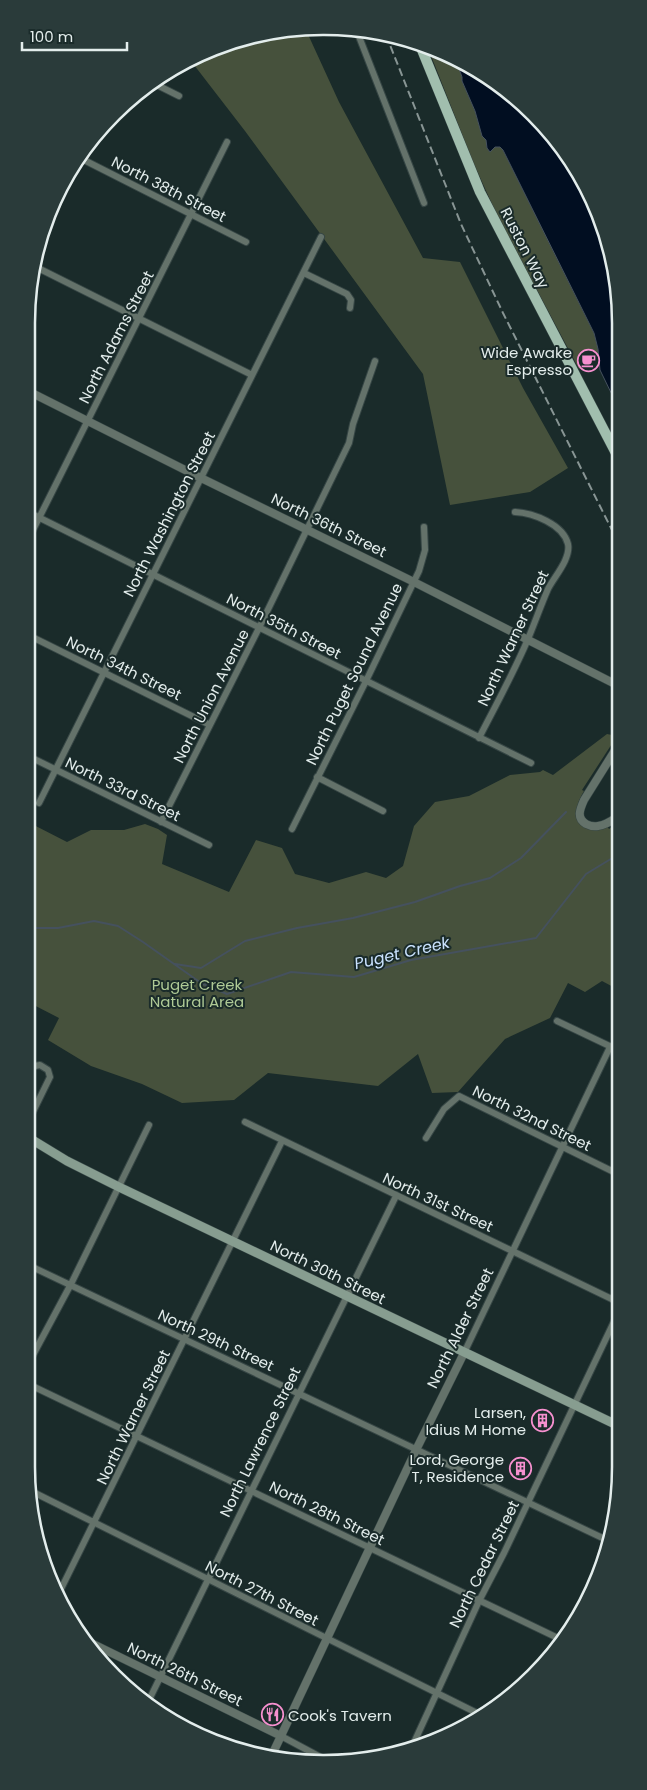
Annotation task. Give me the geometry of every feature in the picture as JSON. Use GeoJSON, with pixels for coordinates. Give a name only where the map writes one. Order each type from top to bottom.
{"type":"FeatureCollection","features":[{"type":"Feature","properties":{"kind":"main road","name":"Ruston Way"},"geometry":{"type":"LineString","coordinates":[[423,53],[491,215],[612,447]]}},
{"type":"Feature","properties":{"kind":"main road","name":"North 30th Street"},"geometry":{"type":"LineString","coordinates":[[35,1141],[67,1161],[119,1187],[612,1423]]}},
{"type":"Feature","properties":{"kind":"street"},"geometry":{"type":"LineString","coordinates":[[359,37],[424,203]]}},
{"type":"Feature","properties":{"kind":"street"},"geometry":{"type":"LineString","coordinates":[[160,86],[179,96]]}},
{"type":"Feature","properties":{"kind":"street","name":"North Adams Street"},"geometry":{"type":"LineString","coordinates":[[35,527],[227,142]]}},
{"type":"Feature","properties":{"kind":"street","name":"North 38th Street"},"geometry":{"type":"LineString","coordinates":[[86,161],[246,242]]}},
{"type":"Feature","properties":{"kind":"street","name":"North Washington Street"},"geometry":{"type":"LineString","coordinates":[[39,803],[322,237]]}},
{"type":"Feature","properties":{"kind":"street"},"geometry":{"type":"LineString","coordinates":[[41,269],[252,375]]}},
{"type":"Feature","properties":{"kind":"street"},"geometry":{"type":"LineString","coordinates":[[304,273],[347,294],[351,300],[350,308]]}},
{"type":"Feature","properties":{"kind":"street","name":"North Union Avenue"},"geometry":{"type":"LineString","coordinates":[[161,822],[259,628],[350,441],[353,424],[375,361]]}},
{"type":"Feature","properties":{"kind":"street","name":"North 36th Street"},"geometry":{"type":"LineString","coordinates":[[35,394],[612,682]]}},
{"type":"Feature","properties":{"kind":"street","name":"North Warner Street"},"geometry":{"type":"LineString","coordinates":[[479,738],[528,640],[548,590],[564,562],[568,549],[568,544],[563,536],[549,523],[534,515],[515,512]]}},
{"type":"Feature","properties":{"kind":"street","name":"North 35th Street"},"geometry":{"type":"LineString","coordinates":[[35,516],[531,763]]}},
{"type":"Feature","properties":{"kind":"street","name":"North Puget Sound Avenue"},"geometry":{"type":"LineString","coordinates":[[292,829],[414,582],[424,557],[424,527]]}},
{"type":"Feature","properties":{"kind":"street","name":"North 34th Street"},"geometry":{"type":"LineString","coordinates":[[35,638],[210,725]]}},
{"type":"Feature","properties":{"kind":"street"},"geometry":{"type":"LineString","coordinates":[[612,755],[580,809],[580,819],[593,827],[612,820]]}},
{"type":"Feature","properties":{"kind":"street","name":"North 33rd Street"},"geometry":{"type":"LineString","coordinates":[[35,759],[209,845]]}},
{"type":"Feature","properties":{"kind":"street"},"geometry":{"type":"LineString","coordinates":[[317,777],[383,811]]}},
{"type":"Feature","properties":{"kind":"street"},"geometry":{"type":"LineString","coordinates":[[558,1021],[610,1046]]}},
{"type":"Feature","properties":{"kind":"street","name":"North Alder Street"},"geometry":{"type":"LineString","coordinates":[[274,1750],[610,1046]]}},
{"type":"Feature","properties":{"kind":"street"},"geometry":{"type":"LineString","coordinates":[[35,1065],[44,1067],[50,1073],[50,1077],[35,1108]]}},
{"type":"Feature","properties":{"kind":"street","name":"North 32nd Street"},"geometry":{"type":"LineString","coordinates":[[426,1138],[444,1110],[459,1096],[612,1171]]}},
{"type":"Feature","properties":{"kind":"street","name":"North 31st Street"},"geometry":{"type":"LineString","coordinates":[[245,1122],[612,1299]]}},
{"type":"Feature","properties":{"kind":"street"},"geometry":{"type":"LineString","coordinates":[[35,1351],[71,1284],[149,1125]]}},
{"type":"Feature","properties":{"kind":"street","name":"North Warner Street"},"geometry":{"type":"LineString","coordinates":[[62,1587],[282,1141]]}},
{"type":"Feature","properties":{"kind":"street","name":"North Lawrence Street"},"geometry":{"type":"LineString","coordinates":[[151,1697],[396,1196]]}},
{"type":"Feature","properties":{"kind":"street","name":"North 29th Street"},"geometry":{"type":"LineString","coordinates":[[35,1268],[603,1538]]}},
{"type":"Feature","properties":{"kind":"street","name":"North Cedar Street"},"geometry":{"type":"LineString","coordinates":[[415,1740],[479,1600],[528,1503],[612,1326]]}},
{"type":"Feature","properties":{"kind":"street","name":"North 28th Street"},"geometry":{"type":"LineString","coordinates":[[35,1387],[556,1637]]}},
{"type":"Feature","properties":{"kind":"street","name":"North 27th Street"},"geometry":{"type":"LineString","coordinates":[[36,1494],[475,1712]]}},
{"type":"Feature","properties":{"kind":"street","name":"North 26th Street"},"geometry":{"type":"LineString","coordinates":[[100,1649],[316,1755]]}},
{"type":"Feature","properties":{"kind":"green space"},"geometry":{"type":"Polygon","coordinates":[[[309,36],[339,102],[423,258],[460,262],[523,388],[568,468],[530,492],[450,505],[423,374],[245,131],[195,66],[231,50],[249,45],[286,37],[309,36]]]}},
{"type":"Feature","properties":{"kind":"green space"},"geometry":{"type":"Polygon","coordinates":[[[431,56],[460,70],[482,135],[495,147],[500,147],[503,150],[594,333],[598,356],[579,369],[497,215],[473,162],[431,56]]]}},
{"type":"Feature","properties":{"kind":"green space","name":"Puget Creek Natural Area"},"geometry":{"type":"Polygon","coordinates":[[[607,734],[612,735],[612,744],[582,790],[584,791],[577,811],[578,819],[607,826],[609,829],[612,827],[612,986],[602,981],[585,992],[568,983],[550,1018],[505,1039],[458,1092],[432,1093],[418,1054],[378,1086],[268,1073],[234,1100],[182,1103],[142,1084],[91,1066],[48,1040],[59,1018],[35,1006],[35,826],[67,842],[91,830],[124,830],[145,824],[167,835],[162,864],[229,892],[256,840],[282,848],[295,874],[329,883],[366,872],[386,878],[403,866],[414,826],[435,802],[469,796],[510,775],[540,772],[543,770],[553,775],[607,734]]]}},
{"type":"Feature","properties":{"kind":"water"},"geometry":{"type":"Polygon","coordinates":[[[459,69],[484,84],[528,119],[563,163],[582,196],[597,231],[610,286],[612,395],[600,370],[594,333],[503,150],[500,147],[495,147],[490,152],[487,148],[486,140],[482,136],[459,69]]]}},
{"type":"Feature","properties":{"kind":"waterway"},"geometry":{"type":"LineString","coordinates":[[175,964],[201,968],[245,941],[297,928],[353,918],[415,902],[460,886],[490,878],[521,858],[566,812]]}},
{"type":"Feature","properties":{"kind":"waterway","name":"Puget Creek"},"geometry":{"type":"LineString","coordinates":[[35,928],[58,928],[94,921],[118,926],[201,983],[227,994],[291,972],[354,977],[411,960],[536,938],[586,874],[612,858]]}},
{"type":"Feature","properties":{"kind":"railway"},"geometry":{"type":"LineString","coordinates":[[389,43],[461,224],[503,313],[612,530]]}},
{"type":"Feature","properties":{"kind":"place","name":"Wide Awake Espresso"},"geometry":{"type":"Point","coordinates":[588,361]}},
{"type":"Feature","properties":{"kind":"place","name":"Larsen, Idius M Home"},"geometry":{"type":"Point","coordinates":[542,1421]}},
{"type":"Feature","properties":{"kind":"place","name":"Lord, George T, Residence"},"geometry":{"type":"Point","coordinates":[520,1468]}},
{"type":"Feature","properties":{"kind":"place","name":"Cook's Tavern"},"geometry":{"type":"Point","coordinates":[272,1715]}}]}
